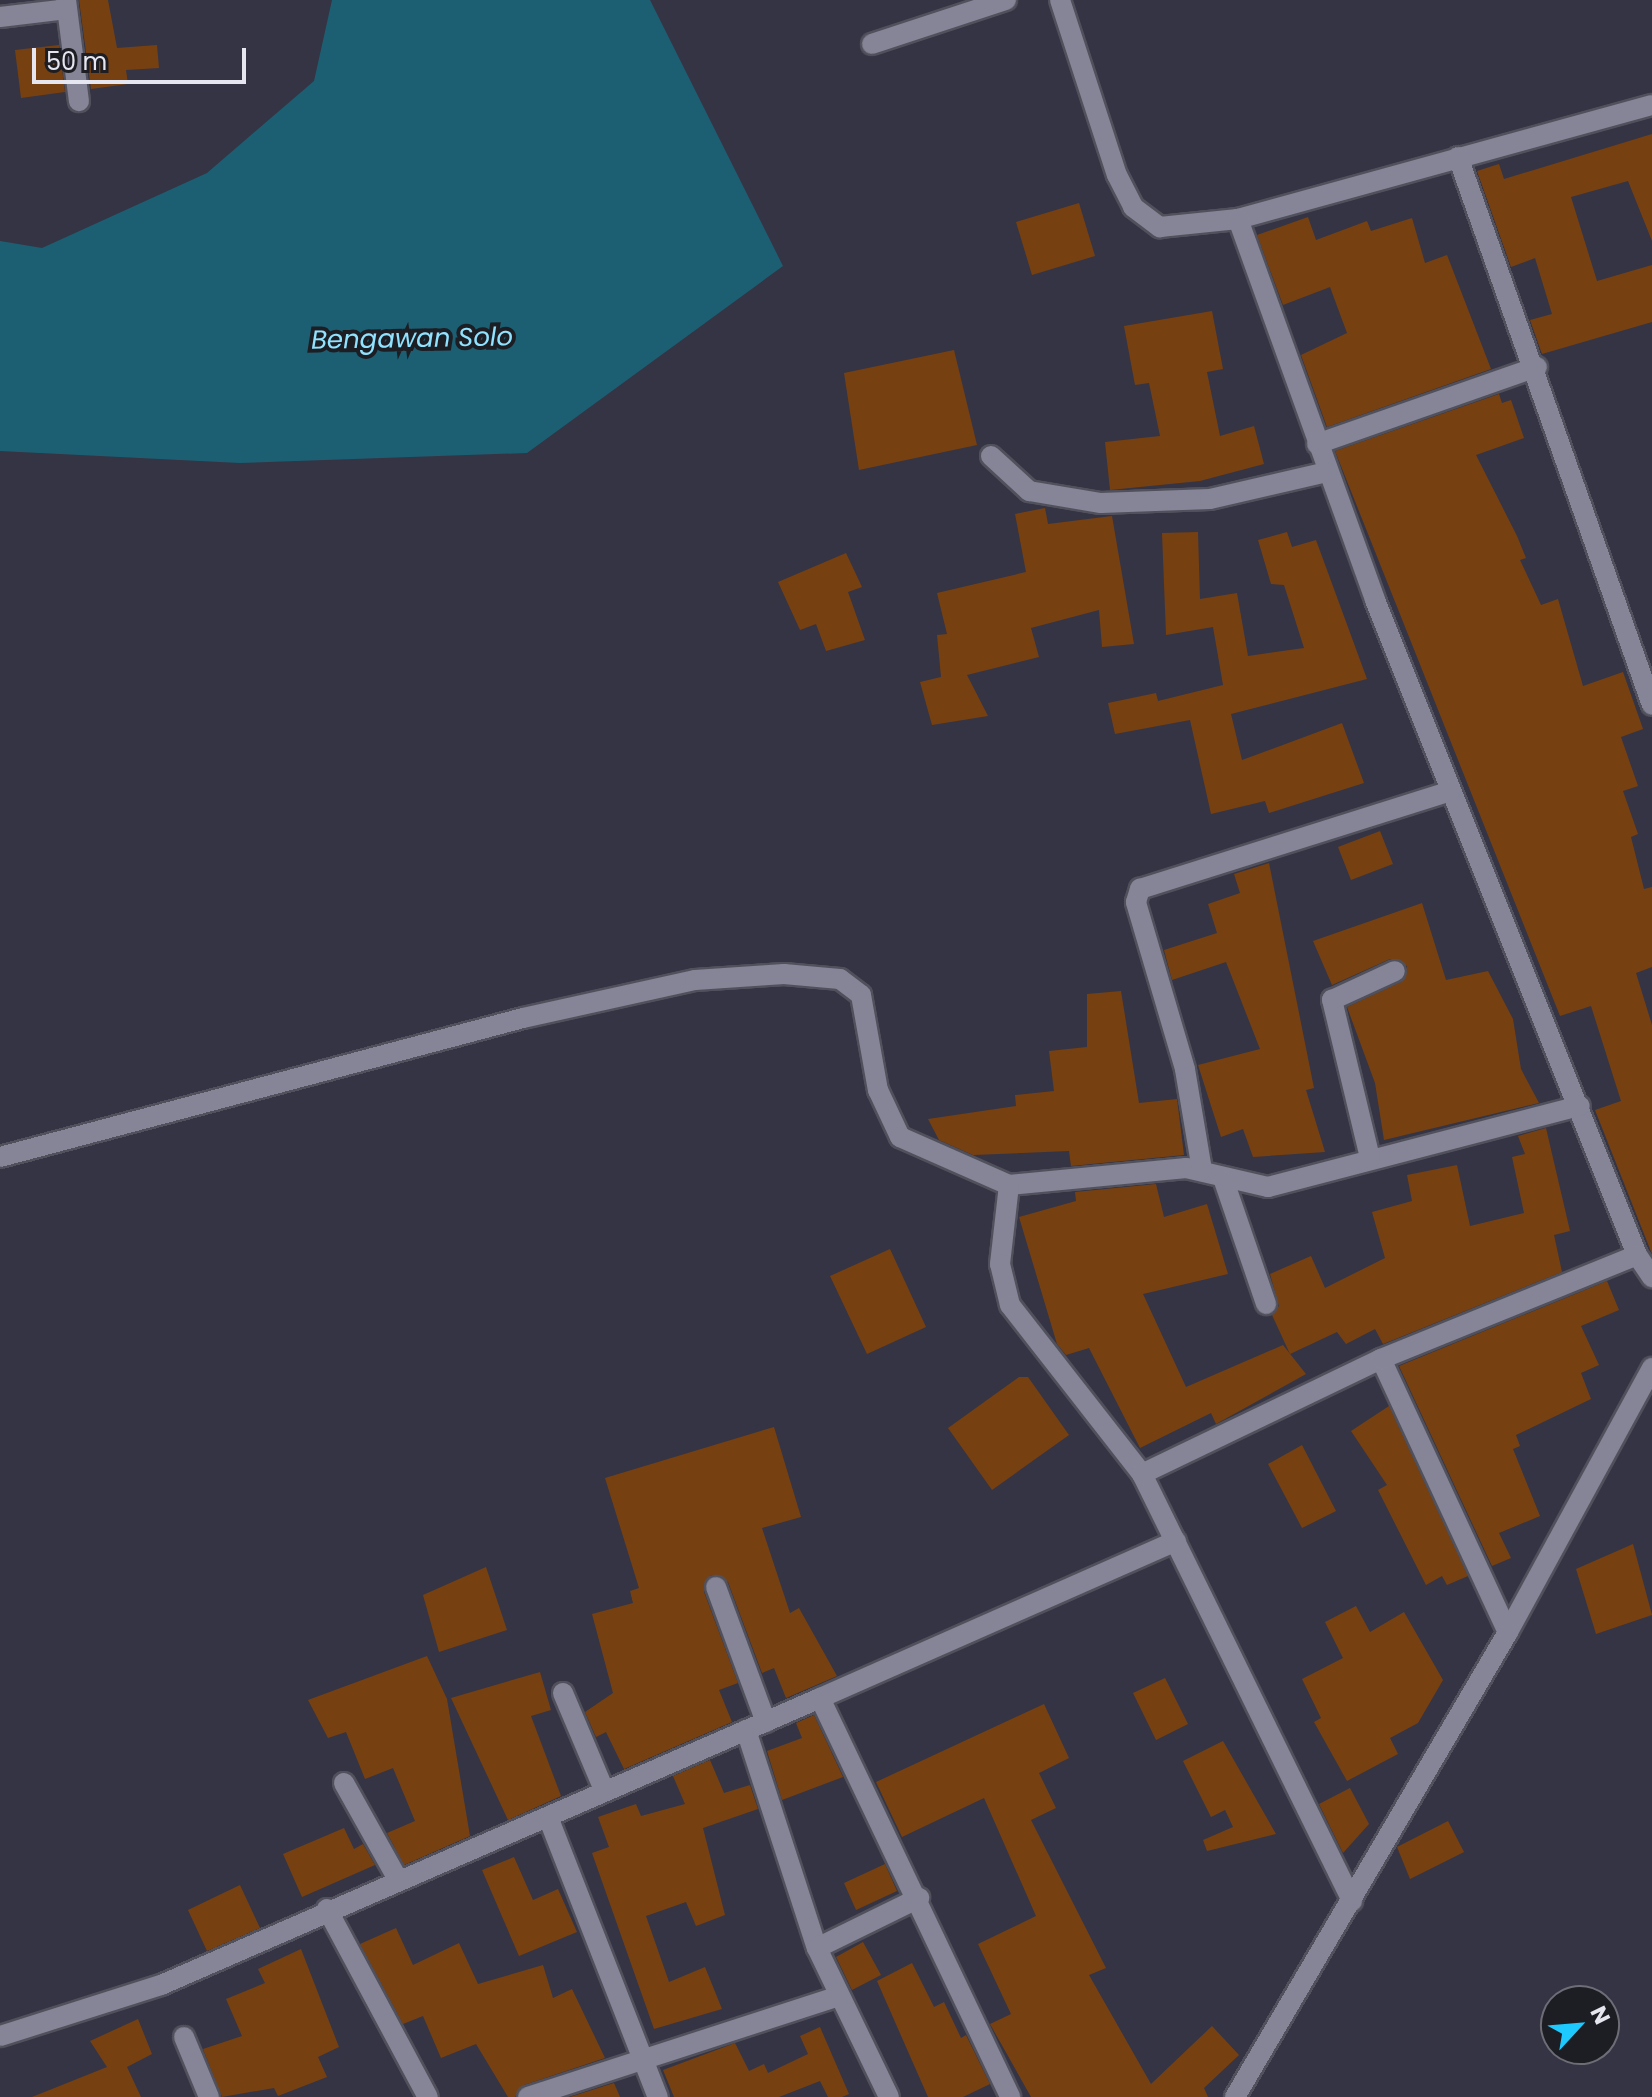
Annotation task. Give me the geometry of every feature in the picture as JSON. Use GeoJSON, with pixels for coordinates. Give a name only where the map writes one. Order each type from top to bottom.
{"type":"FeatureCollection","features":[{"type":"Feature","properties":{"kind":"street"},"geometry":{"type":"LineString","coordinates":[[872,44],[1006,0]]}},
{"type":"Feature","properties":{"kind":"street"},"geometry":{"type":"LineString","coordinates":[[1060,0],[1088,102],[1133,207],[1160,227],[1238,219],[1652,105]]}},
{"type":"Feature","properties":{"kind":"street"},"geometry":{"type":"LineString","coordinates":[[0,17],[67,4],[79,101]]}},
{"type":"Feature","properties":{"kind":"street"},"geometry":{"type":"LineString","coordinates":[[1458,157],[1537,367],[1652,705]]}},
{"type":"Feature","properties":{"kind":"street"},"geometry":{"type":"LineString","coordinates":[[1238,219],[1327,472],[1451,791],[1580,1106],[1637,1255],[1652,1277]]}},
{"type":"Feature","properties":{"kind":"street"},"geometry":{"type":"LineString","coordinates":[[1317,444],[1537,367]]}},
{"type":"Feature","properties":{"kind":"street"},"geometry":{"type":"LineString","coordinates":[[991,456],[1029,491],[1101,503],[1198,500],[1327,472]]}},
{"type":"Feature","properties":{"kind":"street"},"geometry":{"type":"LineString","coordinates":[[1202,1170],[1185,1069],[1136,902],[1140,889],[1451,791]]}},
{"type":"Feature","properties":{"kind":"street"},"geometry":{"type":"LineString","coordinates":[[1370,1158],[1332,1000],[1395,971]]}},
{"type":"Feature","properties":{"kind":"street"},"geometry":{"type":"LineString","coordinates":[[0,1157],[523,1018],[695,980],[784,974],[854,986],[866,1008],[878,1090],[900,1137],[1009,1185],[1202,1170],[1224,1181],[1268,1187],[1370,1158],[1580,1106]]}},
{"type":"Feature","properties":{"kind":"street"},"geometry":{"type":"LineString","coordinates":[[1224,1181],[1266,1304]]}},
{"type":"Feature","properties":{"kind":"street"},"geometry":{"type":"LineString","coordinates":[[1009,1185],[1000,1264],[1010,1305],[1142,1474],[1352,1901]]}},
{"type":"Feature","properties":{"kind":"street"},"geometry":{"type":"LineString","coordinates":[[1142,1474],[1381,1359],[1637,1255]]}},
{"type":"Feature","properties":{"kind":"street"},"geometry":{"type":"LineString","coordinates":[[1381,1359],[1508,1632]]}},
{"type":"Feature","properties":{"kind":"street"},"geometry":{"type":"LineString","coordinates":[[1235,2097],[1508,1632],[1652,1368]]}},
{"type":"Feature","properties":{"kind":"street"},"geometry":{"type":"LineString","coordinates":[[0,2036],[161,1985],[397,1878],[548,1817],[1176,1541]]}},
{"type":"Feature","properties":{"kind":"street"},"geometry":{"type":"LineString","coordinates":[[716,1587],[817,1948],[889,2097]]}},
{"type":"Feature","properties":{"kind":"street"},"geometry":{"type":"LineString","coordinates":[[563,1693],[604,1790]]}},
{"type":"Feature","properties":{"kind":"street"},"geometry":{"type":"LineString","coordinates":[[820,1698],[919,1898],[1010,2097]]}},
{"type":"Feature","properties":{"kind":"street"},"geometry":{"type":"LineString","coordinates":[[344,1783],[397,1878]]}},
{"type":"Feature","properties":{"kind":"street"},"geometry":{"type":"LineString","coordinates":[[548,1817],[658,2097]]}},
{"type":"Feature","properties":{"kind":"street"},"geometry":{"type":"LineString","coordinates":[[817,1948],[919,1898]]}},
{"type":"Feature","properties":{"kind":"street"},"geometry":{"type":"LineString","coordinates":[[327,1909],[428,2097]]}},
{"type":"Feature","properties":{"kind":"street"},"geometry":{"type":"LineString","coordinates":[[528,2097],[838,1996]]}},
{"type":"Feature","properties":{"kind":"street"},"geometry":{"type":"LineString","coordinates":[[184,2037],[209,2097]]}},
{"type":"Feature","properties":{"kind":"water","name":"Bengawan Solo"},"geometry":{"type":"Polygon","coordinates":[[[332,0],[650,0],[783,266],[527,453],[240,463],[0,451],[0,241],[42,248],[207,173],[314,81],[332,0]]]}},
{"type":"Feature","properties":{"kind":"building"},"geometry":{"type":"Polygon","coordinates":[[[79,0],[108,0],[117,48],[157,45],[159,68],[126,70],[128,84],[91,89],[79,0]]]}},
{"type":"Feature","properties":{"kind":"building"},"geometry":{"type":"Polygon","coordinates":[[[59,45],[65,92],[21,98],[15,50],[59,45]]]}},
{"type":"Feature","properties":{"kind":"building"},"geometry":{"type":"Polygon","coordinates":[[[1652,134],[1652,241],[1628,181],[1571,197],[1597,281],[1652,265],[1652,322],[1542,354],[1530,320],[1552,314],[1535,258],[1511,267],[1477,171],[1499,164],[1504,179],[1652,134]]]}},
{"type":"Feature","properties":{"kind":"building"},"geometry":{"type":"Polygon","coordinates":[[[1079,203],[1095,256],[1032,275],[1016,222],[1079,203]]]}},
{"type":"Feature","properties":{"kind":"building"},"geometry":{"type":"Polygon","coordinates":[[[1308,217],[1316,240],[1367,221],[1371,231],[1412,218],[1425,263],[1447,255],[1491,369],[1327,427],[1301,355],[1347,333],[1330,287],[1283,305],[1257,235],[1308,217]]]}},
{"type":"Feature","properties":{"kind":"building"},"geometry":{"type":"Polygon","coordinates":[[[1212,311],[1223,369],[1207,372],[1220,436],[1254,426],[1264,464],[1200,481],[1110,490],[1105,442],[1160,436],[1149,383],[1135,385],[1124,326],[1212,311]]]}},
{"type":"Feature","properties":{"kind":"building"},"geometry":{"type":"Polygon","coordinates":[[[954,350],[977,445],[859,470],[844,373],[954,350]]]}},
{"type":"Feature","properties":{"kind":"building"},"geometry":{"type":"Polygon","coordinates":[[[1499,394],[1502,403],[1511,400],[1524,438],[1476,455],[1517,536],[1526,558],[1520,560],[1541,605],[1558,599],[1583,686],[1623,672],[1643,729],[1621,737],[1638,786],[1623,791],[1638,834],[1631,837],[1644,889],[1652,887],[1652,967],[1636,973],[1652,1025],[1652,1254],[1595,1110],[1621,1101],[1591,1006],[1560,1016],[1335,451],[1499,394]]]}},
{"type":"Feature","properties":{"kind":"building"},"geometry":{"type":"Polygon","coordinates":[[[1045,508],[1048,524],[1112,516],[1134,644],[1102,647],[1099,610],[1031,628],[1039,657],[967,675],[988,716],[932,725],[920,682],[941,677],[937,635],[947,634],[937,593],[1026,572],[1015,514],[1045,508]]]}},
{"type":"Feature","properties":{"kind":"building"},"geometry":{"type":"Polygon","coordinates":[[[1198,532],[1200,599],[1237,593],[1248,656],[1304,648],[1284,585],[1271,584],[1258,540],[1287,532],[1292,547],[1316,540],[1367,679],[1231,714],[1242,760],[1342,723],[1364,783],[1269,813],[1265,801],[1211,814],[1190,720],[1115,734],[1108,703],[1156,693],[1158,701],[1223,685],[1213,627],[1166,635],[1162,533],[1198,532]]]}},
{"type":"Feature","properties":{"kind":"building"},"geometry":{"type":"Polygon","coordinates":[[[846,553],[862,587],[848,592],[865,640],[826,651],[816,624],[800,630],[778,582],[846,553]]]}},
{"type":"Feature","properties":{"kind":"building"},"geometry":{"type":"Polygon","coordinates":[[[1380,831],[1393,864],[1351,880],[1338,847],[1380,831]]]}},
{"type":"Feature","properties":{"kind":"building"},"geometry":{"type":"Polygon","coordinates":[[[1269,863],[1314,1088],[1306,1090],[1325,1152],[1253,1157],[1243,1129],[1221,1137],[1198,1065],[1260,1049],[1226,962],[1172,980],[1164,950],[1217,933],[1208,904],[1240,893],[1234,874],[1269,863]]]}},
{"type":"Feature","properties":{"kind":"building"},"geometry":{"type":"Polygon","coordinates":[[[1422,903],[1446,980],[1488,971],[1513,1019],[1521,1069],[1539,1103],[1384,1140],[1375,1083],[1347,1007],[1401,982],[1407,966],[1390,959],[1332,985],[1313,941],[1422,903]]]}},
{"type":"Feature","properties":{"kind":"building"},"geometry":{"type":"Polygon","coordinates":[[[1121,991],[1139,1103],[1177,1099],[1184,1155],[1071,1166],[1069,1151],[973,1155],[939,1140],[928,1119],[1016,1106],[1015,1095],[1054,1091],[1049,1051],[1087,1047],[1087,994],[1121,991]]]}},
{"type":"Feature","properties":{"kind":"building"},"geometry":{"type":"Polygon","coordinates":[[[1546,1128],[1570,1231],[1554,1235],[1562,1272],[1383,1344],[1375,1329],[1346,1344],[1337,1332],[1290,1354],[1272,1315],[1279,1306],[1270,1274],[1311,1256],[1325,1288],[1385,1258],[1372,1212],[1412,1201],[1407,1175],[1457,1165],[1470,1226],[1524,1213],[1512,1157],[1525,1154],[1518,1136],[1546,1128]]]}},
{"type":"Feature","properties":{"kind":"building"},"geometry":{"type":"Polygon","coordinates":[[[1156,1184],[1164,1217],[1207,1204],[1228,1274],[1143,1294],[1186,1387],[1283,1345],[1306,1374],[1216,1424],[1211,1413],[1140,1448],[1089,1348],[1066,1355],[1057,1344],[1019,1217],[1076,1201],[1075,1192],[1156,1184]]]}},
{"type":"Feature","properties":{"kind":"building"},"geometry":{"type":"Polygon","coordinates":[[[890,1249],[926,1327],[867,1354],[830,1276],[890,1249]]]}},
{"type":"Feature","properties":{"kind":"building"},"geometry":{"type":"Polygon","coordinates":[[[1607,1281],[1619,1310],[1581,1326],[1599,1365],[1581,1373],[1591,1399],[1516,1435],[1520,1446],[1513,1449],[1540,1516],[1499,1533],[1511,1558],[1492,1566],[1399,1366],[1607,1281]]]}},
{"type":"Feature","properties":{"kind":"building"},"geometry":{"type":"Polygon","coordinates":[[[1019,1377],[1028,1377],[1069,1435],[992,1490],[948,1428],[1019,1377]]]}},
{"type":"Feature","properties":{"kind":"building"},"geometry":{"type":"Polygon","coordinates":[[[1389,1406],[1468,1576],[1447,1585],[1442,1576],[1426,1585],[1378,1490],[1387,1485],[1351,1431],[1389,1406]]]}},
{"type":"Feature","properties":{"kind":"building"},"geometry":{"type":"Polygon","coordinates":[[[774,1427],[801,1517],[762,1528],[790,1613],[799,1608],[837,1676],[786,1698],[774,1668],[762,1673],[728,1582],[711,1575],[704,1592],[738,1683],[719,1690],[732,1722],[624,1769],[606,1732],[596,1737],[585,1712],[613,1693],[592,1614],[633,1603],[630,1591],[639,1588],[605,1478],[774,1427]]]}},
{"type":"Feature","properties":{"kind":"building"},"geometry":{"type":"Polygon","coordinates":[[[1302,1445],[1336,1511],[1302,1528],[1268,1464],[1302,1445]]]}},
{"type":"Feature","properties":{"kind":"building"},"geometry":{"type":"Polygon","coordinates":[[[1633,1544],[1652,1615],[1596,1634],[1576,1569],[1633,1544]]]}},
{"type":"Feature","properties":{"kind":"building"},"geometry":{"type":"Polygon","coordinates":[[[486,1567],[507,1630],[439,1652],[423,1595],[486,1567]]]}},
{"type":"Feature","properties":{"kind":"building"},"geometry":{"type":"Polygon","coordinates":[[[1356,1606],[1370,1632],[1404,1612],[1443,1680],[1418,1723],[1390,1738],[1398,1754],[1347,1781],[1314,1722],[1321,1718],[1302,1679],[1343,1658],[1325,1622],[1356,1606]]]}},
{"type":"Feature","properties":{"kind":"building"},"geometry":{"type":"Polygon","coordinates":[[[427,1656],[447,1699],[470,1836],[404,1865],[387,1833],[415,1821],[393,1768],[365,1779],[346,1732],[328,1738],[308,1700],[427,1656]]]}},
{"type":"Feature","properties":{"kind":"building"},"geometry":{"type":"Polygon","coordinates":[[[540,1672],[551,1710],[531,1716],[561,1796],[508,1820],[451,1698],[540,1672]]]}},
{"type":"Feature","properties":{"kind":"building"},"geometry":{"type":"Polygon","coordinates":[[[1165,1678],[1188,1724],[1156,1740],[1133,1693],[1165,1678]]]}},
{"type":"Feature","properties":{"kind":"building"},"geometry":{"type":"Polygon","coordinates":[[[1044,1704],[1069,1758],[1039,1773],[1056,1808],[1031,1820],[1106,1968],[1089,1975],[1151,2084],[1212,2026],[1239,2055],[1204,2088],[1208,2097],[1031,2097],[990,2024],[1011,2014],[978,1944],[1036,1916],[984,1798],[902,1837],[876,1782],[1044,1704]]]}},
{"type":"Feature","properties":{"kind":"building"},"geometry":{"type":"Polygon","coordinates":[[[814,1715],[843,1777],[782,1800],[767,1751],[802,1738],[796,1723],[814,1715]]]}},
{"type":"Feature","properties":{"kind":"building"},"geometry":{"type":"Polygon","coordinates":[[[1223,1741],[1276,1834],[1207,1851],[1203,1840],[1233,1827],[1225,1810],[1211,1817],[1183,1761],[1223,1741]]]}},
{"type":"Feature","properties":{"kind":"building"},"geometry":{"type":"Polygon","coordinates":[[[710,1760],[724,1793],[750,1785],[758,1809],[703,1828],[725,1915],[696,1926],[686,1902],[646,1916],[669,1982],[705,1967],[722,2009],[654,2029],[592,1853],[609,1847],[598,1817],[636,1804],[641,1816],[685,1804],[673,1776],[710,1760]]]}},
{"type":"Feature","properties":{"kind":"building"},"geometry":{"type":"Polygon","coordinates":[[[1350,1788],[1369,1824],[1343,1853],[1319,1804],[1350,1788]]]}},
{"type":"Feature","properties":{"kind":"building"},"geometry":{"type":"Polygon","coordinates":[[[1448,1821],[1464,1852],[1410,1879],[1397,1847],[1448,1821]]]}},
{"type":"Feature","properties":{"kind":"building"},"geometry":{"type":"Polygon","coordinates":[[[344,1828],[354,1849],[363,1844],[375,1865],[302,1897],[283,1854],[344,1828]]]}},
{"type":"Feature","properties":{"kind":"building"},"geometry":{"type":"Polygon","coordinates":[[[514,1857],[533,1900],[558,1889],[577,1932],[519,1956],[482,1870],[514,1857]]]}},
{"type":"Feature","properties":{"kind":"building"},"geometry":{"type":"Polygon","coordinates":[[[885,1864],[897,1891],[856,1910],[844,1883],[885,1864]]]}},
{"type":"Feature","properties":{"kind":"building"},"geometry":{"type":"Polygon","coordinates":[[[240,1885],[260,1928],[207,1951],[188,1910],[240,1885]]]}},
{"type":"Feature","properties":{"kind":"building"},"geometry":{"type":"Polygon","coordinates":[[[396,1928],[413,1965],[459,1943],[478,1984],[543,1965],[553,1998],[572,1989],[605,2058],[524,2085],[515,2097],[508,2097],[476,2044],[441,2058],[423,2016],[403,2024],[360,1944],[396,1928]]]}},
{"type":"Feature","properties":{"kind":"building"},"geometry":{"type":"Polygon","coordinates":[[[863,1942],[881,1975],[852,1990],[836,1957],[863,1942]]]}},
{"type":"Feature","properties":{"kind":"building"},"geometry":{"type":"Polygon","coordinates":[[[301,1949],[339,2047],[318,2057],[327,2077],[278,2096],[274,2088],[222,2097],[203,2049],[242,2036],[226,1999],[265,1983],[258,1969],[301,1949]]]}},
{"type":"Feature","properties":{"kind":"building"},"geometry":{"type":"Polygon","coordinates":[[[912,1963],[934,2007],[944,2002],[961,2038],[966,2035],[990,2084],[963,2097],[928,2097],[877,1981],[912,1963]]]}},
{"type":"Feature","properties":{"kind":"building"},"geometry":{"type":"Polygon","coordinates":[[[138,2019],[152,2054],[127,2067],[141,2097],[32,2097],[107,2067],[90,2041],[138,2019]]]}},
{"type":"Feature","properties":{"kind":"building"},"geometry":{"type":"Polygon","coordinates":[[[820,2027],[849,2094],[842,2097],[828,2097],[820,2081],[779,2097],[674,2097],[663,2070],[735,2043],[749,2071],[764,2064],[768,2073],[808,2054],[800,2036],[820,2027]]]}},
{"type":"Feature","properties":{"kind":"building"},"geometry":{"type":"Polygon","coordinates":[[[614,2083],[620,2097],[570,2097],[614,2083]]]}}]}
